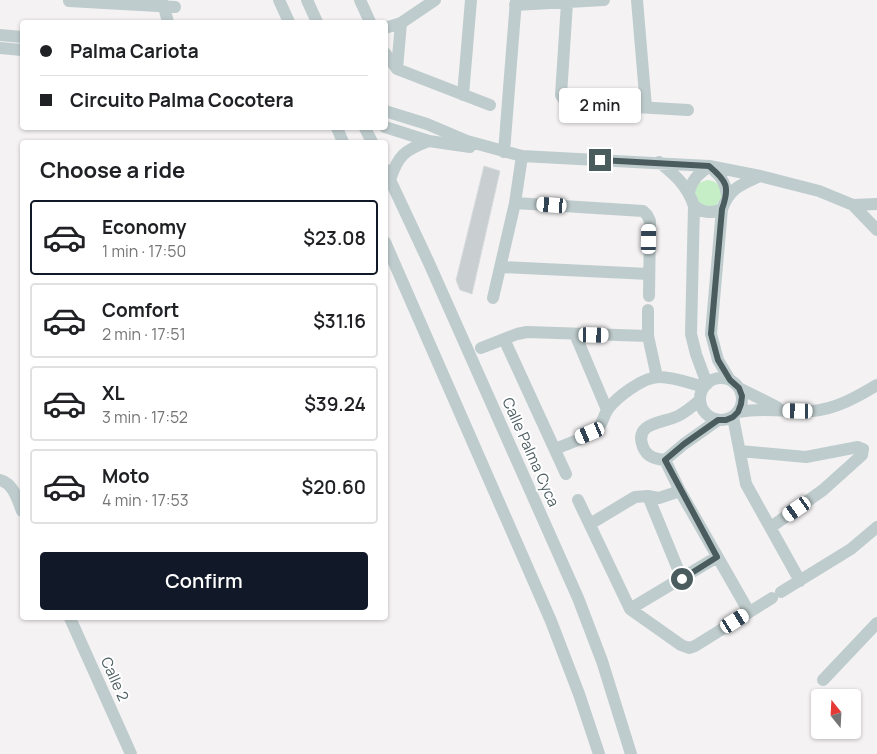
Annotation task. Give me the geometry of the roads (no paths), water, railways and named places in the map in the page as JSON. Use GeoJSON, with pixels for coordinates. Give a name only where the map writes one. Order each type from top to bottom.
{"type":"FeatureCollection","features":[{"type":"Feature","properties":{"kind":"street"},"geometry":{"type":"LineString","coordinates":[[279,0],[288,20]]}},
{"type":"Feature","properties":{"kind":"street"},"geometry":{"type":"LineString","coordinates":[[307,0],[317,20]]}},
{"type":"Feature","properties":{"kind":"street"},"geometry":{"type":"LineString","coordinates":[[360,0],[369,20]]}},
{"type":"Feature","properties":{"kind":"street"},"geometry":{"type":"LineString","coordinates":[[388,27],[401,23],[435,0]]}},
{"type":"Feature","properties":{"kind":"street"},"geometry":{"type":"LineString","coordinates":[[463,95],[471,0]]}},
{"type":"Feature","properties":{"kind":"street"},"geometry":{"type":"LineString","coordinates":[[498,151],[515,3],[567,3],[604,0]]}},
{"type":"Feature","properties":{"kind":"street"},"geometry":{"type":"LineString","coordinates":[[636,0],[646,107]]}},
{"type":"Feature","properties":{"kind":"street"},"geometry":{"type":"LineString","coordinates":[[69,1],[170,3],[168,20]]}},
{"type":"Feature","properties":{"kind":"street"},"geometry":{"type":"LineString","coordinates":[[567,3],[562,99],[566,102],[688,110]]}},
{"type":"Feature","properties":{"kind":"street"},"geometry":{"type":"LineString","coordinates":[[397,69],[401,23]]}},
{"type":"Feature","properties":{"kind":"street"},"geometry":{"type":"LineString","coordinates":[[0,35],[20,37]]}},
{"type":"Feature","properties":{"kind":"street"},"geometry":{"type":"LineString","coordinates":[[0,48],[20,50]]}},
{"type":"Feature","properties":{"kind":"street"},"geometry":{"type":"LineString","coordinates":[[388,57],[397,69],[490,105]]}},
{"type":"Feature","properties":{"kind":"street"},"geometry":{"type":"LineString","coordinates":[[388,112],[427,124],[467,141],[498,151]]}},
{"type":"Feature","properties":{"kind":"street"},"geometry":{"type":"LineString","coordinates":[[388,128],[429,141],[522,156],[709,166],[760,176],[819,191],[853,205],[877,230]]}},
{"type":"Feature","properties":{"kind":"street"},"geometry":{"type":"LineString","coordinates":[[388,173],[409,149],[429,141]]}},
{"type":"Feature","properties":{"kind":"street"},"geometry":{"type":"LineString","coordinates":[[493,298],[515,203],[522,156]]}},
{"type":"Feature","properties":{"kind":"street"},"geometry":{"type":"LineString","coordinates":[[659,162],[676,176],[689,192],[694,206],[691,334],[703,391],[702,410],[709,417],[718,420],[726,420],[735,414],[755,409],[813,411],[840,405],[877,386]]}},
{"type":"Feature","properties":{"kind":"street"},"geometry":{"type":"LineString","coordinates":[[689,192],[695,178],[709,166]]}},
{"type":"Feature","properties":{"kind":"street"},"geometry":{"type":"LineString","coordinates":[[709,166],[721,176],[726,185],[727,194],[722,209],[711,334],[718,360],[742,396],[741,404],[735,414],[746,484],[800,581]]}},
{"type":"Feature","properties":{"kind":"street","name":"Calle Palma Cyca"},"geometry":{"type":"LineString","coordinates":[[388,176],[429,263],[578,598],[602,661],[631,754]]}},
{"type":"Feature","properties":{"kind":"street"},"geometry":{"type":"LineString","coordinates":[[727,194],[760,176]]}},
{"type":"Feature","properties":{"kind":"street"},"geometry":{"type":"LineString","coordinates":[[515,203],[643,211],[648,215],[650,221],[649,296]]}},
{"type":"Feature","properties":{"kind":"street"},"geometry":{"type":"LineString","coordinates":[[853,205],[877,204]]}},
{"type":"Feature","properties":{"kind":"street"},"geometry":{"type":"LineString","coordinates":[[694,206],[701,211],[709,213],[722,209]]}},
{"type":"Feature","properties":{"kind":"street"},"geometry":{"type":"LineString","coordinates":[[388,249],[551,621],[579,694],[599,754]]}},
{"type":"Feature","properties":{"kind":"street"},"geometry":{"type":"LineString","coordinates":[[500,267],[649,274]]}},
{"type":"Feature","properties":{"kind":"street"},"geometry":{"type":"LineString","coordinates":[[648,310],[648,336],[657,377]]}},
{"type":"Feature","properties":{"kind":"street"},"geometry":{"type":"LineString","coordinates":[[482,348],[527,332],[648,336]]}},
{"type":"Feature","properties":{"kind":"street"},"geometry":{"type":"LineString","coordinates":[[575,334],[607,410]]}},
{"type":"Feature","properties":{"kind":"street"},"geometry":{"type":"LineString","coordinates":[[504,339],[566,474]]}},
{"type":"Feature","properties":{"kind":"street"},"geometry":{"type":"LineString","coordinates":[[555,449],[597,429],[602,423],[607,410],[624,392],[657,377],[678,380],[703,391]]}},
{"type":"Feature","properties":{"kind":"street"},"geometry":{"type":"LineString","coordinates":[[749,612],[667,464],[654,459],[643,449],[642,434],[646,427],[656,422],[678,416],[714,380],[722,379],[734,384],[784,410]]}},
{"type":"Feature","properties":{"kind":"street"},"geometry":{"type":"LineString","coordinates":[[667,464],[684,444],[718,420]]}},
{"type":"Feature","properties":{"kind":"street"},"geometry":{"type":"LineString","coordinates":[[740,452],[806,457],[858,447],[863,450],[862,455],[823,490],[771,527]]}},
{"type":"Feature","properties":{"kind":"street"},"geometry":{"type":"LineString","coordinates":[[0,480],[8,482],[20,507]]}},
{"type":"Feature","properties":{"kind":"street"},"geometry":{"type":"LineString","coordinates":[[590,524],[635,497],[648,496],[659,498],[680,490]]}},
{"type":"Feature","properties":{"kind":"street"},"geometry":{"type":"LineString","coordinates":[[648,496],[682,579]]}},
{"type":"Feature","properties":{"kind":"street"},"geometry":{"type":"LineString","coordinates":[[578,500],[630,610],[681,645],[689,648],[851,549],[877,527]]}},
{"type":"Feature","properties":{"kind":"street"},"geometry":{"type":"LineString","coordinates":[[630,610],[717,557]]}},
{"type":"Feature","properties":{"kind":"street","name":"Calle 2"},"geometry":{"type":"LineString","coordinates":[[71,620],[130,754]]}},
{"type":"Feature","properties":{"kind":"street"},"geometry":{"type":"LineString","coordinates":[[823,680],[877,623]]}}]}
